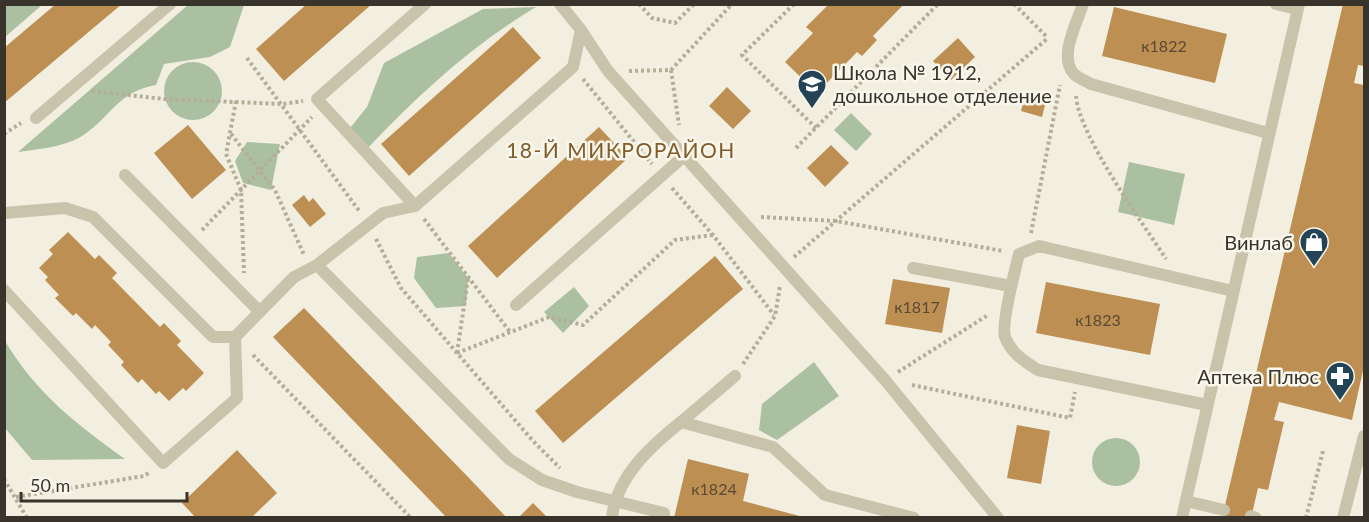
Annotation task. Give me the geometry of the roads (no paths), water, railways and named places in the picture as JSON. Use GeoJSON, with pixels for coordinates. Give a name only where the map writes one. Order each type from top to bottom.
{"type":"FeatureCollection","features":[{"type":"Feature","properties":{"kind":"lane"},"geometry":{"type":"LineString","coordinates":[[36,118],[170,4]]}},
{"type":"Feature","properties":{"kind":"lane"},"geometry":{"type":"LineString","coordinates":[[415,206],[317,99],[425,4]]}},
{"type":"Feature","properties":{"kind":"lane"},"geometry":{"type":"LineString","coordinates":[[560,4],[581,30],[608,71],[885,380],[998,518]]}},
{"type":"Feature","properties":{"kind":"lane"},"geometry":{"type":"LineString","coordinates":[[1083,4],[1068,52],[1069,65],[1074,74],[1091,84],[1268,133]]}},
{"type":"Feature","properties":{"kind":"lane"},"geometry":{"type":"LineString","coordinates":[[1182,518],[1298,7],[1276,4]]}},
{"type":"Feature","properties":{"kind":"lane"},"geometry":{"type":"LineString","coordinates":[[4,213],[65,208],[93,217],[213,338],[235,337],[294,277],[317,265],[383,213],[415,206],[573,67],[581,30]]}},
{"type":"Feature","properties":{"kind":"lane"},"geometry":{"type":"LineString","coordinates":[[516,305],[684,156]]}},
{"type":"Feature","properties":{"kind":"lane"},"geometry":{"type":"LineString","coordinates":[[125,175],[260,312]]}},
{"type":"Feature","properties":{"kind":"lane"},"geometry":{"type":"LineString","coordinates":[[1207,405],[1038,370],[1017,357],[1004,336],[1011,286],[1023,251],[1039,246],[1233,291]]}},
{"type":"Feature","properties":{"kind":"lane"},"geometry":{"type":"LineString","coordinates":[[317,265],[509,459],[542,480],[577,492],[664,513],[664,518]]}},
{"type":"Feature","properties":{"kind":"lane"},"geometry":{"type":"LineString","coordinates":[[914,268],[1011,286]]}},
{"type":"Feature","properties":{"kind":"lane"},"geometry":{"type":"LineString","coordinates":[[4,290],[163,463],[237,398],[235,337]]}},
{"type":"Feature","properties":{"kind":"lane"},"geometry":{"type":"LineString","coordinates":[[612,518],[614,502],[628,477],[654,443],[735,376]]}},
{"type":"Feature","properties":{"kind":"lane"},"geometry":{"type":"LineString","coordinates":[[681,422],[773,447],[825,495],[914,518]]}},
{"type":"Feature","properties":{"kind":"lane"},"geometry":{"type":"LineString","coordinates":[[1343,518],[1365,436]]}},
{"type":"Feature","properties":{"kind":"lane"},"geometry":{"type":"LineString","coordinates":[[1186,501],[1224,510]]}},
{"type":"Feature","properties":{"kind":"place","name":"Школа № 1912, дошкольное отделение"},"geometry":{"type":"Point","coordinates":[812,110]}},
{"type":"Feature","properties":{"kind":"place","name":"Винлаб"},"geometry":{"type":"Point","coordinates":[1314,268]}},
{"type":"Feature","properties":{"kind":"place","name":"Аптека Плюс"},"geometry":{"type":"Point","coordinates":[1340,402]}},
{"type":"Feature","properties":{"kind":"district","name":"18-Й МИКРОРАЙОН"},"geometry":{"type":"Point","coordinates":[621,149]}}]}
